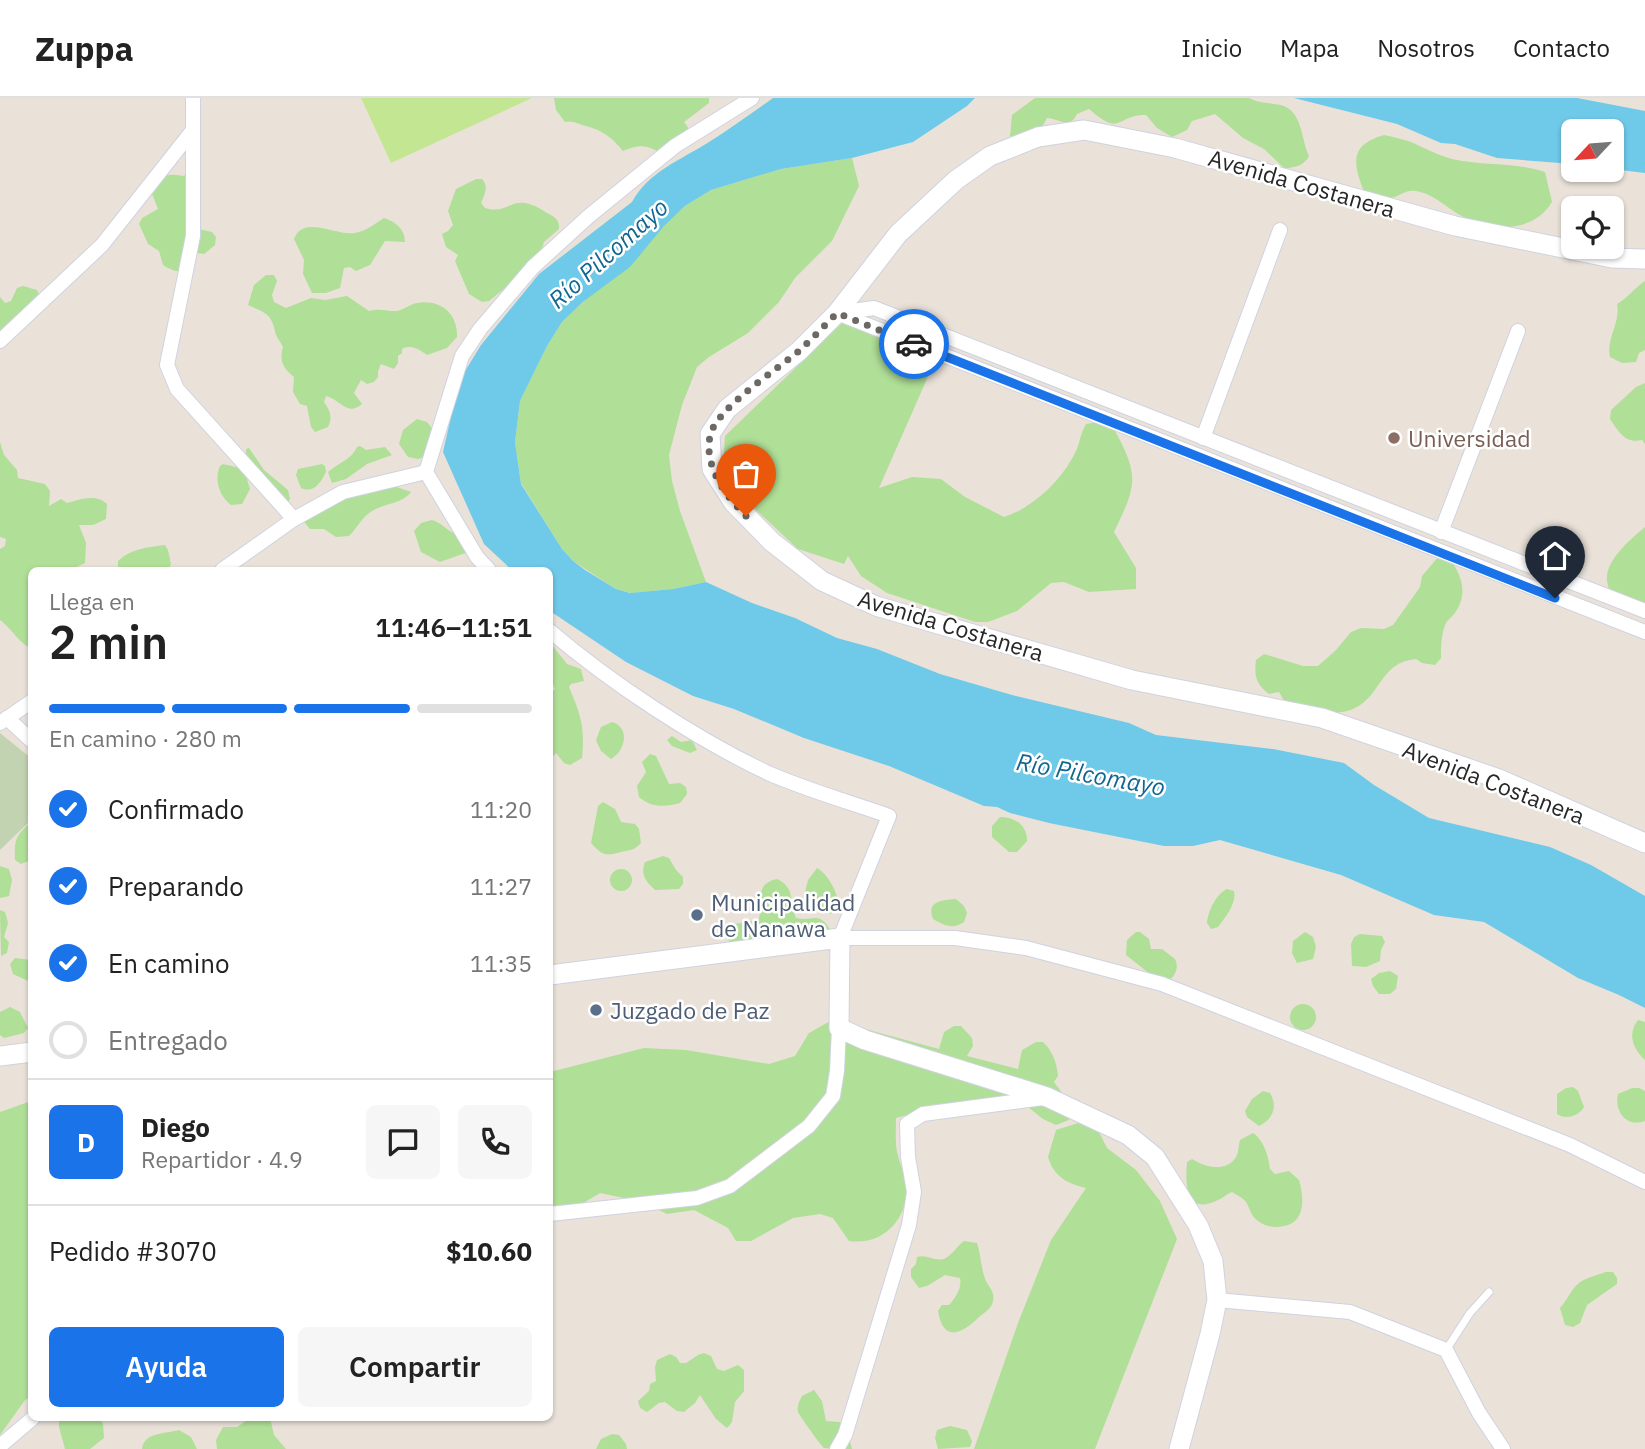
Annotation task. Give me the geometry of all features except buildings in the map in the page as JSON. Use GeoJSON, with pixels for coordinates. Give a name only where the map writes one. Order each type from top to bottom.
{"type":"FeatureCollection","features":[{"type":"Feature","properties":{"kind":"street"},"geometry":{"type":"LineString","coordinates":[[193,98],[193,236],[167,365],[177,389],[294,519]]}},
{"type":"Feature","properties":{"kind":"street"},"geometry":{"type":"LineString","coordinates":[[486,567],[477,557],[426,472],[462,356],[480,329],[533,267],[589,216],[674,146],[752,98]]}},
{"type":"Feature","properties":{"kind":"street"},"geometry":{"type":"LineString","coordinates":[[0,341],[102,245],[193,130]]}},
{"type":"Feature","properties":{"kind":"street","name":"Avenida Costanera"},"geometry":{"type":"LineString","coordinates":[[1645,259],[1612,258],[1455,226],[1175,148],[1084,130],[1038,137],[990,156],[956,180],[898,233],[837,313],[799,351],[727,409],[710,434],[712,469],[733,502],[772,542],[822,581],[876,606],[1132,680],[1321,718],[1499,779],[1645,843]]}},
{"type":"Feature","properties":{"kind":"street"},"geometry":{"type":"LineString","coordinates":[[1203,438],[1280,230]]}},
{"type":"Feature","properties":{"kind":"street"},"geometry":{"type":"LineString","coordinates":[[837,313],[874,308],[1645,611]]}},
{"type":"Feature","properties":{"kind":"street"},"geometry":{"type":"LineString","coordinates":[[837,313],[1645,632]]}},
{"type":"Feature","properties":{"kind":"street"},"geometry":{"type":"LineString","coordinates":[[1441,533],[1518,331]]}},
{"type":"Feature","properties":{"kind":"street"},"geometry":{"type":"LineString","coordinates":[[226,567],[294,519],[343,492],[426,472]]}},
{"type":"Feature","properties":{"kind":"street"},"geometry":{"type":"LineString","coordinates":[[1319,505],[1326,487]]}},
{"type":"Feature","properties":{"kind":"street"},"geometry":{"type":"LineString","coordinates":[[553,633],[611,678],[687,728],[757,767],[888,816],[841,938],[837,1071],[833,1096],[809,1126],[730,1186],[697,1198],[553,1214]]}},
{"type":"Feature","properties":{"kind":"street"},"geometry":{"type":"LineString","coordinates":[[28,704],[4,720],[28,738]]}},
{"type":"Feature","properties":{"kind":"street"},"geometry":{"type":"LineString","coordinates":[[553,975],[841,938],[955,938],[1026,948],[1162,984],[1570,1145],[1645,1182]]}},
{"type":"Feature","properties":{"kind":"street"},"geometry":{"type":"LineString","coordinates":[[839,1028],[865,1040],[1047,1097],[1128,1135],[1155,1157],[1198,1225],[1213,1261],[1217,1300],[1179,1449]]}},
{"type":"Feature","properties":{"kind":"street"},"geometry":{"type":"LineString","coordinates":[[0,1056],[28,1052]]}},
{"type":"Feature","properties":{"kind":"street"},"geometry":{"type":"LineString","coordinates":[[837,1449],[845,1435],[909,1225],[914,1192],[908,1157],[907,1124],[923,1114],[1047,1097]]}},
{"type":"Feature","properties":{"kind":"street"},"geometry":{"type":"LineString","coordinates":[[1217,1300],[1350,1312],[1446,1350],[1479,1413],[1503,1449]]}},
{"type":"Feature","properties":{"kind":"street"},"geometry":{"type":"LineString","coordinates":[[0,1446],[29,1421]]}},
{"type":"Feature","properties":{"kind":"lane"},"geometry":{"type":"LineString","coordinates":[[1446,1350],[1470,1313],[1489,1292]]}},
{"type":"Feature","properties":{"kind":"green space"},"geometry":{"type":"Polygon","coordinates":[[[361,98],[532,98],[391,163],[361,98]]]}},
{"type":"Feature","properties":{"kind":"green space"},"geometry":{"type":"Polygon","coordinates":[[[554,98],[709,98],[709,103],[684,122],[690,134],[686,144],[676,151],[664,154],[644,146],[623,151],[602,132],[576,122],[565,122],[556,110],[554,98]]]}},
{"type":"Feature","properties":{"kind":"green space"},"geometry":{"type":"Polygon","coordinates":[[[1035,98],[1249,98],[1281,105],[1294,113],[1309,156],[1298,166],[1284,168],[1264,149],[1243,138],[1215,114],[1192,121],[1187,130],[1172,137],[1157,128],[1146,115],[1113,124],[1089,109],[1077,114],[1068,123],[1047,118],[1041,129],[1013,139],[1010,136],[1012,115],[1035,98]]]}},
{"type":"Feature","properties":{"kind":"green space"},"geometry":{"type":"Polygon","coordinates":[[[1384,135],[1411,142],[1452,159],[1545,172],[1552,202],[1535,219],[1524,224],[1500,227],[1464,217],[1435,198],[1416,191],[1387,198],[1364,192],[1356,164],[1359,150],[1373,139],[1384,135]]]}},
{"type":"Feature","properties":{"kind":"green space"},"geometry":{"type":"Polygon","coordinates":[[[852,158],[859,186],[832,241],[795,278],[779,302],[748,333],[697,367],[682,405],[669,455],[672,481],[706,582],[673,589],[631,593],[616,589],[573,561],[562,549],[521,483],[515,442],[520,401],[547,346],[562,322],[685,206],[711,190],[781,169],[852,158]]]}},
{"type":"Feature","properties":{"kind":"green space"},"geometry":{"type":"Polygon","coordinates":[[[189,170],[198,229],[212,232],[216,237],[215,245],[204,254],[197,253],[194,266],[185,270],[171,270],[163,265],[159,251],[148,244],[139,224],[142,218],[158,209],[151,191],[159,181],[168,175],[184,176],[189,170]]]}},
{"type":"Feature","properties":{"kind":"green space"},"geometry":{"type":"Polygon","coordinates":[[[476,179],[482,179],[485,185],[481,203],[485,208],[494,210],[526,203],[554,217],[559,229],[544,242],[540,255],[489,301],[482,302],[469,294],[455,261],[458,255],[446,247],[442,234],[453,225],[448,211],[456,189],[476,179]]]}},
{"type":"Feature","properties":{"kind":"green space"},"geometry":{"type":"Polygon","coordinates":[[[384,218],[399,227],[405,242],[385,241],[370,265],[356,271],[350,267],[344,268],[340,288],[326,293],[312,293],[303,274],[304,260],[294,239],[298,232],[312,227],[355,233],[384,218]]]}},
{"type":"Feature","properties":{"kind":"green space"},"geometry":{"type":"Polygon","coordinates":[[[266,275],[274,275],[277,281],[272,295],[274,302],[286,308],[311,298],[325,300],[347,296],[369,311],[396,311],[417,303],[434,303],[451,315],[455,321],[457,337],[447,348],[427,355],[412,347],[402,349],[394,369],[381,364],[374,382],[367,384],[361,380],[354,393],[362,404],[357,408],[348,408],[326,396],[324,402],[330,414],[330,424],[315,432],[311,427],[307,406],[300,404],[293,392],[294,377],[283,364],[283,347],[271,320],[263,312],[248,305],[254,285],[266,275]]]}},
{"type":"Feature","properties":{"kind":"green space"},"geometry":{"type":"Polygon","coordinates":[[[1645,281],[1645,350],[1639,353],[1636,362],[1622,363],[1610,357],[1609,350],[1617,317],[1617,304],[1645,281]]]}},
{"type":"Feature","properties":{"kind":"green space"},"geometry":{"type":"Polygon","coordinates":[[[23,286],[37,290],[44,304],[0,331],[0,297],[5,303],[11,301],[17,288],[23,286]]]}},
{"type":"Feature","properties":{"kind":"green space"},"geometry":{"type":"Polygon","coordinates":[[[842,323],[937,356],[879,488],[912,477],[941,479],[965,497],[1004,517],[1035,501],[1061,475],[1074,455],[1086,424],[1098,422],[1113,427],[1128,457],[1132,479],[1128,502],[1114,532],[1136,568],[1136,589],[1089,592],[1064,582],[1051,583],[1017,611],[988,622],[975,622],[887,593],[861,576],[848,556],[844,564],[798,549],[756,510],[723,468],[725,436],[842,323]]]}},
{"type":"Feature","properties":{"kind":"green space"},"geometry":{"type":"Polygon","coordinates":[[[1645,383],[1645,444],[1642,440],[1627,439],[1610,419],[1611,410],[1636,387],[1645,383]]]}},
{"type":"Feature","properties":{"kind":"green space"},"geometry":{"type":"Polygon","coordinates":[[[417,419],[427,422],[434,431],[425,457],[418,459],[408,457],[399,444],[403,430],[417,419]]]}},
{"type":"Feature","properties":{"kind":"green space"},"geometry":{"type":"Polygon","coordinates":[[[0,442],[4,455],[17,470],[18,478],[45,484],[50,491],[49,506],[61,499],[67,503],[92,498],[107,504],[106,519],[93,525],[79,525],[86,543],[85,563],[76,567],[28,567],[28,646],[0,620],[0,549],[5,546],[6,539],[0,537],[0,442]]]}},
{"type":"Feature","properties":{"kind":"green space"},"geometry":{"type":"Polygon","coordinates":[[[360,446],[366,450],[385,447],[392,455],[367,464],[346,479],[332,483],[328,472],[360,446]]]}},
{"type":"Feature","properties":{"kind":"green space"},"geometry":{"type":"Polygon","coordinates":[[[249,448],[264,470],[288,490],[290,499],[286,505],[246,457],[246,449],[249,448]]]}},
{"type":"Feature","properties":{"kind":"green space"},"geometry":{"type":"Polygon","coordinates":[[[223,464],[240,468],[246,476],[250,489],[242,504],[231,505],[221,492],[218,476],[223,464]]]}},
{"type":"Feature","properties":{"kind":"green space"},"geometry":{"type":"Polygon","coordinates":[[[322,464],[326,472],[319,483],[310,489],[301,488],[296,475],[298,469],[322,464]]]}},
{"type":"Feature","properties":{"kind":"green space"},"geometry":{"type":"Polygon","coordinates":[[[391,485],[411,492],[403,499],[368,513],[349,536],[336,537],[324,529],[310,529],[301,518],[356,494],[391,485]]]}},
{"type":"Feature","properties":{"kind":"green space"},"geometry":{"type":"Polygon","coordinates":[[[432,520],[460,535],[471,551],[440,562],[421,552],[414,531],[421,523],[432,520]]]}},
{"type":"Feature","properties":{"kind":"green space"},"geometry":{"type":"Polygon","coordinates":[[[1645,527],[1645,608],[1612,598],[1607,578],[1616,555],[1645,527]]]}},
{"type":"Feature","properties":{"kind":"green space"},"geometry":{"type":"Polygon","coordinates":[[[165,545],[170,567],[118,567],[118,561],[128,554],[165,545]]]}},
{"type":"Feature","properties":{"kind":"green space"},"geometry":{"type":"Polygon","coordinates":[[[1439,556],[1449,557],[1457,570],[1462,584],[1462,598],[1445,625],[1441,658],[1435,665],[1416,659],[1404,661],[1388,673],[1364,703],[1338,713],[1285,702],[1279,692],[1269,694],[1261,687],[1255,666],[1256,660],[1264,654],[1303,666],[1318,666],[1351,632],[1361,628],[1384,629],[1393,625],[1420,587],[1422,576],[1439,556]]]}},
{"type":"Feature","properties":{"kind":"green space"},"geometry":{"type":"Polygon","coordinates":[[[553,646],[567,664],[581,669],[584,681],[569,687],[579,714],[583,738],[582,758],[570,765],[564,763],[556,753],[553,756],[553,646]]]}},
{"type":"Feature","properties":{"kind":"green space"},"geometry":{"type":"Polygon","coordinates":[[[612,722],[622,729],[624,740],[620,751],[611,759],[601,751],[596,740],[601,727],[612,722]]]}},
{"type":"Feature","properties":{"kind":"green space"},"geometry":{"type":"Polygon","coordinates":[[[0,733],[28,756],[28,823],[0,850],[0,733]]]}},
{"type":"Feature","properties":{"kind":"green space"},"geometry":{"type":"Polygon","coordinates":[[[672,736],[681,742],[692,740],[697,750],[690,753],[672,746],[667,740],[672,736]]]}},
{"type":"Feature","properties":{"kind":"green space"},"geometry":{"type":"Polygon","coordinates":[[[650,754],[656,756],[669,784],[680,783],[686,787],[687,794],[680,803],[658,806],[639,797],[637,786],[646,772],[642,762],[650,754]]]}},
{"type":"Feature","properties":{"kind":"green space"},"geometry":{"type":"Polygon","coordinates":[[[603,802],[615,809],[621,822],[635,824],[639,829],[641,843],[637,847],[608,854],[602,853],[591,843],[598,806],[603,802]]]}},
{"type":"Feature","properties":{"kind":"green space"},"geometry":{"type":"Polygon","coordinates":[[[1000,817],[1015,820],[1025,830],[1027,841],[1017,852],[1009,852],[992,837],[992,826],[1000,817]]]}},
{"type":"Feature","properties":{"kind":"green space"},"geometry":{"type":"Polygon","coordinates":[[[28,825],[28,861],[21,864],[15,860],[19,834],[28,825]]]}},
{"type":"Feature","properties":{"kind":"green space"},"geometry":{"type":"Polygon","coordinates":[[[663,856],[669,858],[683,877],[683,884],[679,889],[655,890],[645,877],[645,862],[663,856]]]}},
{"type":"Feature","properties":{"kind":"green space"},"geometry":{"type":"Polygon","coordinates":[[[0,866],[9,869],[12,880],[9,896],[0,898],[0,866]]]}},
{"type":"Feature","properties":{"kind":"green space"},"geometry":{"type":"Polygon","coordinates":[[[817,868],[826,876],[835,892],[838,909],[833,913],[827,914],[808,902],[804,896],[808,880],[817,868]]]}},
{"type":"Feature","properties":{"kind":"green space"},"geometry":{"type":"Polygon","coordinates":[[[621,869],[629,872],[632,880],[629,888],[621,891],[613,888],[610,880],[613,872],[621,869]]]}},
{"type":"Feature","properties":{"kind":"green space"},"geometry":{"type":"Polygon","coordinates":[[[777,879],[790,891],[796,918],[819,919],[831,931],[735,946],[729,942],[725,928],[759,919],[762,889],[770,881],[777,879]]]}},
{"type":"Feature","properties":{"kind":"green space"},"geometry":{"type":"Polygon","coordinates":[[[1227,889],[1234,891],[1232,905],[1218,927],[1211,929],[1207,923],[1211,908],[1219,895],[1227,889]]]}},
{"type":"Feature","properties":{"kind":"green space"},"geometry":{"type":"Polygon","coordinates":[[[956,899],[967,913],[964,922],[952,926],[933,919],[931,913],[934,905],[956,899]]]}},
{"type":"Feature","properties":{"kind":"green space"},"geometry":{"type":"Polygon","coordinates":[[[0,910],[5,912],[8,923],[4,937],[9,942],[7,953],[1,956],[0,910]]]}},
{"type":"Feature","properties":{"kind":"green space"},"geometry":{"type":"Polygon","coordinates":[[[1136,932],[1149,939],[1151,949],[1162,949],[1175,959],[1176,970],[1170,980],[1155,978],[1126,955],[1127,940],[1136,932]]]}},
{"type":"Feature","properties":{"kind":"green space"},"geometry":{"type":"Polygon","coordinates":[[[1305,932],[1313,937],[1316,947],[1313,959],[1297,963],[1292,953],[1293,941],[1305,932]]]}},
{"type":"Feature","properties":{"kind":"green space"},"geometry":{"type":"Polygon","coordinates":[[[1360,934],[1382,936],[1385,942],[1380,961],[1366,967],[1352,966],[1351,944],[1354,937],[1360,934]]]}},
{"type":"Feature","properties":{"kind":"green space"},"geometry":{"type":"Polygon","coordinates":[[[15,958],[28,960],[28,981],[13,974],[10,964],[15,958]]]}},
{"type":"Feature","properties":{"kind":"green space"},"geometry":{"type":"Polygon","coordinates":[[[1390,971],[1398,976],[1396,989],[1390,994],[1379,994],[1371,979],[1379,973],[1390,971]]]}},
{"type":"Feature","properties":{"kind":"green space"},"geometry":{"type":"Polygon","coordinates":[[[1303,1004],[1312,1008],[1316,1017],[1312,1026],[1303,1030],[1294,1026],[1290,1017],[1294,1008],[1303,1004]]]}},
{"type":"Feature","properties":{"kind":"green space"},"geometry":{"type":"Polygon","coordinates":[[[10,1007],[20,1012],[28,1028],[24,1033],[4,1038],[0,1035],[0,1012],[10,1007]]]}},
{"type":"Feature","properties":{"kind":"green space"},"geometry":{"type":"Polygon","coordinates":[[[832,1020],[939,1049],[944,1032],[954,1026],[961,1026],[972,1038],[973,1046],[967,1056],[1018,1069],[1022,1050],[1036,1042],[1043,1042],[1055,1062],[1058,1076],[1054,1082],[1072,1106],[1069,1120],[1056,1125],[1043,1119],[1023,1103],[994,1101],[951,1103],[896,1118],[896,1148],[906,1180],[907,1195],[900,1216],[894,1224],[870,1240],[849,1241],[833,1218],[820,1214],[793,1218],[751,1241],[736,1241],[728,1228],[694,1210],[667,1214],[643,1202],[600,1193],[553,1221],[553,1071],[644,1048],[686,1050],[769,1064],[795,1056],[809,1033],[832,1020]]]}},
{"type":"Feature","properties":{"kind":"green space"},"geometry":{"type":"Polygon","coordinates":[[[1638,1020],[1645,1022],[1645,1060],[1637,1051],[1632,1036],[1638,1020]]]}},
{"type":"Feature","properties":{"kind":"green space"},"geometry":{"type":"Polygon","coordinates":[[[1573,1087],[1578,1091],[1584,1107],[1572,1116],[1557,1114],[1557,1094],[1573,1087]]]}},
{"type":"Feature","properties":{"kind":"green space"},"geometry":{"type":"Polygon","coordinates":[[[1632,1088],[1645,1091],[1645,1121],[1638,1123],[1627,1120],[1618,1106],[1618,1094],[1632,1088]]]}},
{"type":"Feature","properties":{"kind":"green space"},"geometry":{"type":"Polygon","coordinates":[[[1263,1091],[1270,1093],[1274,1108],[1268,1120],[1259,1126],[1247,1117],[1245,1111],[1252,1099],[1263,1091]]]}},
{"type":"Feature","properties":{"kind":"green space"},"geometry":{"type":"Polygon","coordinates":[[[28,1102],[28,1398],[0,1435],[0,1112],[28,1102]]]}},
{"type":"Feature","properties":{"kind":"green space"},"geometry":{"type":"Polygon","coordinates":[[[1078,1123],[1099,1132],[1107,1148],[1136,1170],[1160,1201],[1177,1239],[1095,1449],[974,1449],[1018,1323],[1051,1240],[1086,1188],[1063,1178],[1054,1170],[1048,1157],[1056,1130],[1078,1123]]]}},
{"type":"Feature","properties":{"kind":"green space"},"geometry":{"type":"Polygon","coordinates":[[[1253,1133],[1265,1149],[1270,1169],[1275,1174],[1289,1171],[1299,1180],[1302,1208],[1291,1224],[1273,1227],[1261,1223],[1254,1217],[1245,1201],[1232,1192],[1207,1204],[1199,1204],[1190,1196],[1186,1180],[1187,1162],[1192,1159],[1209,1166],[1227,1165],[1237,1155],[1240,1140],[1253,1133]]]}},
{"type":"Feature","properties":{"kind":"green space"},"geometry":{"type":"Polygon","coordinates":[[[964,1241],[977,1243],[984,1277],[993,1298],[991,1306],[985,1312],[966,1328],[954,1332],[944,1328],[938,1311],[942,1305],[949,1305],[954,1299],[960,1278],[945,1275],[919,1288],[911,1277],[911,1269],[916,1264],[917,1257],[942,1259],[964,1241]]]}},
{"type":"Feature","properties":{"kind":"green space"},"geometry":{"type":"Polygon","coordinates":[[[1613,1272],[1617,1284],[1587,1305],[1580,1323],[1573,1327],[1565,1325],[1560,1308],[1574,1288],[1585,1280],[1613,1272]]]}},
{"type":"Feature","properties":{"kind":"green space"},"geometry":{"type":"Polygon","coordinates":[[[704,1353],[711,1356],[717,1369],[724,1371],[738,1365],[744,1370],[744,1391],[735,1402],[732,1422],[727,1428],[716,1419],[700,1395],[684,1412],[677,1411],[665,1402],[647,1412],[640,1408],[638,1401],[649,1391],[650,1384],[656,1381],[657,1360],[670,1354],[680,1363],[686,1363],[704,1353]]]}},
{"type":"Feature","properties":{"kind":"green space"},"geometry":{"type":"Polygon","coordinates":[[[814,1390],[822,1401],[826,1421],[840,1422],[848,1434],[852,1449],[824,1448],[799,1414],[798,1406],[802,1396],[814,1390]]]}},
{"type":"Feature","properties":{"kind":"green space"},"geometry":{"type":"Polygon","coordinates":[[[59,1421],[101,1421],[104,1438],[90,1449],[65,1449],[59,1421]]]}},
{"type":"Feature","properties":{"kind":"green space"},"geometry":{"type":"Polygon","coordinates":[[[246,1421],[270,1421],[274,1435],[286,1449],[217,1449],[216,1440],[223,1427],[237,1427],[246,1421]]]}},
{"type":"Feature","properties":{"kind":"green space"},"geometry":{"type":"Polygon","coordinates":[[[950,1426],[967,1430],[972,1441],[970,1447],[938,1449],[935,1438],[937,1430],[950,1426]]]}},
{"type":"Feature","properties":{"kind":"green space"},"geometry":{"type":"Polygon","coordinates":[[[179,1430],[191,1437],[197,1449],[142,1449],[147,1439],[179,1430]]]}},
{"type":"Feature","properties":{"kind":"green space"},"geometry":{"type":"Polygon","coordinates":[[[612,1434],[619,1435],[627,1449],[596,1449],[601,1439],[612,1434]]]}},
{"type":"Feature","properties":{"kind":"water","name":"Río Pilcomayo"},"geometry":{"type":"Polygon","coordinates":[[[773,98],[975,98],[913,142],[852,158],[781,169],[711,190],[685,206],[664,226],[630,267],[584,301],[562,322],[520,401],[515,442],[521,484],[562,549],[573,561],[616,589],[630,593],[673,589],[706,582],[837,638],[877,649],[940,674],[1012,695],[1129,723],[1156,735],[1273,749],[1344,763],[1374,785],[1429,818],[1550,847],[1591,865],[1645,896],[1645,1008],[1578,978],[1484,922],[1434,915],[1341,875],[1220,840],[1193,846],[1164,846],[1049,823],[997,807],[984,806],[889,766],[804,738],[734,709],[693,696],[626,662],[553,613],[553,567],[509,567],[484,544],[443,452],[459,381],[481,345],[539,274],[632,202],[656,174],[717,137],[773,98]]]}},
{"type":"Feature","properties":{"kind":"water"},"geometry":{"type":"Polygon","coordinates":[[[1294,98],[1577,98],[1645,111],[1645,173],[1624,170],[1624,119],[1561,119],[1561,163],[1497,158],[1455,144],[1441,143],[1397,124],[1294,98]]]}},
{"type":"Feature","properties":{"kind":"way so far"},"geometry":{"type":"LineString","coordinates":[[746,516],[733,502],[712,469],[710,434],[727,409],[799,351],[837,313],[914,344]]}},
{"type":"Feature","properties":{"kind":"place","name":"Universidad"},"geometry":{"type":"Point","coordinates":[1394,438]}},
{"type":"Feature","properties":{"kind":"place","name":"Municipalidad de Nanawa"},"geometry":{"type":"Point","coordinates":[697,915]}},
{"type":"Feature","properties":{"kind":"place","name":"Juzgado de Paz"},"geometry":{"type":"Point","coordinates":[596,1010]}},
{"type":"Feature","properties":{"kind":"route"},"geometry":{"type":"LineString","coordinates":[[914,344],[1555,598]]}}]}
